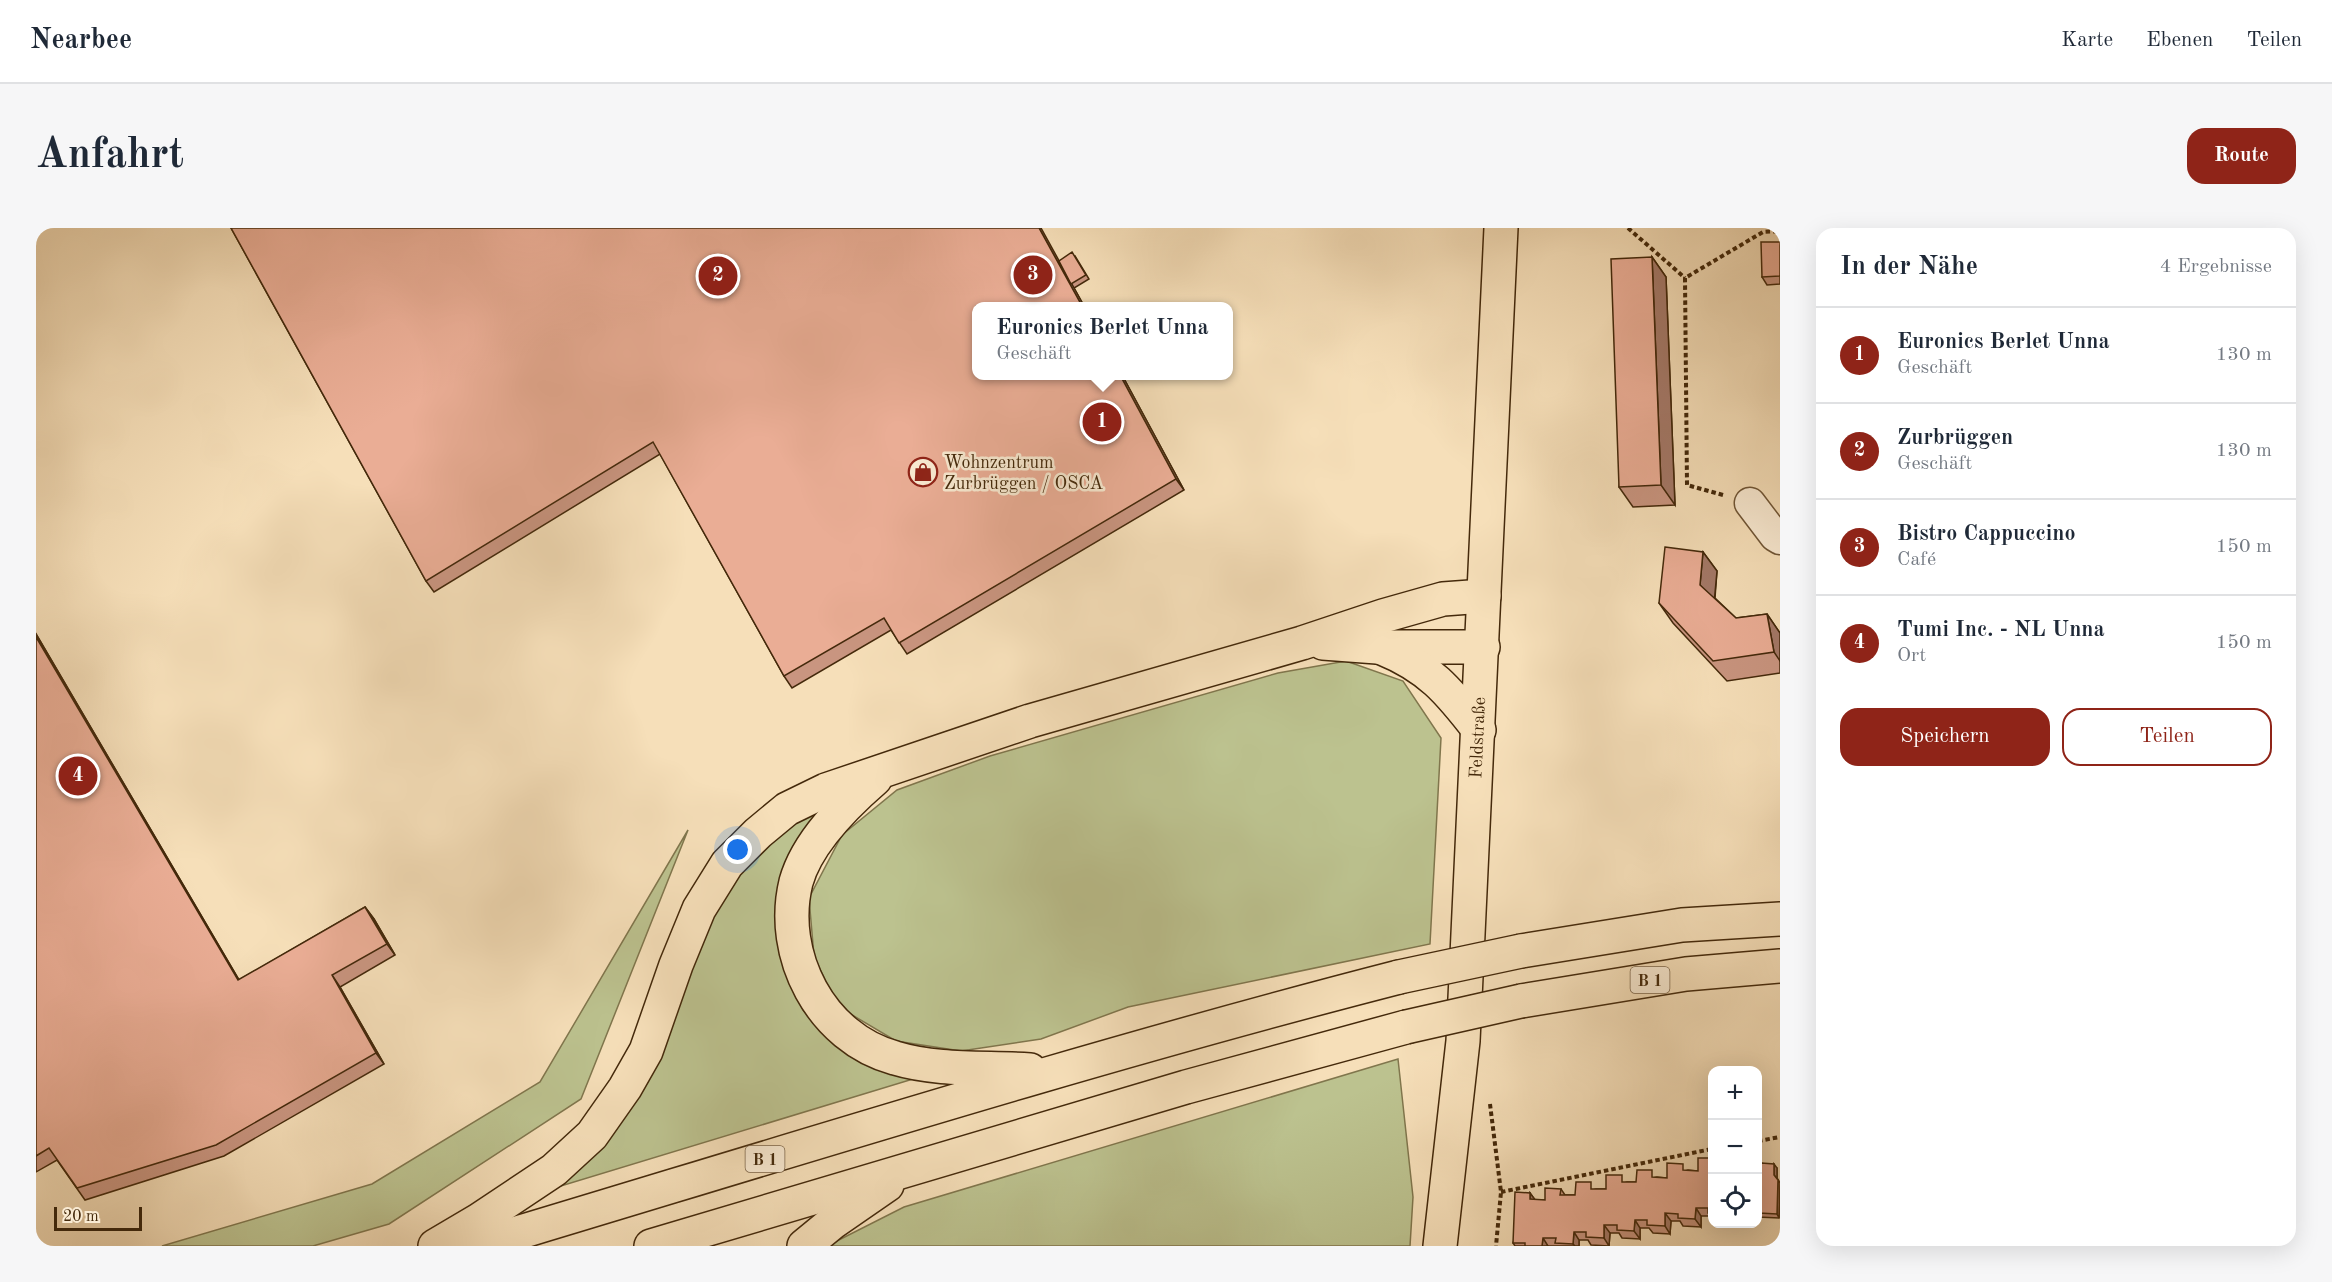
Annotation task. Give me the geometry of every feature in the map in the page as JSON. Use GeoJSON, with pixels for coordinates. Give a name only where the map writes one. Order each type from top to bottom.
{"type":"FeatureCollection","features":[{"type":"Feature","properties":{"kind":"main road","name":"Feldstraße"},"geometry":{"type":"LineString","coordinates":[[1440,1246],[1463,1041],[1501,228]]}},
{"type":"Feature","properties":{"kind":"main road"},"geometry":{"type":"LineString","coordinates":[[435,1246],[479,1221],[554,1170],[592,1135],[625,1088],[646,1051],[695,918],[727,864],[758,832],[787,809],[826,790],[1030,721],[1302,643],[1443,599],[1484,596]]}},
{"type":"Feature","properties":{"kind":"main road"},"geometry":{"type":"LineString","coordinates":[[1302,643],[1377,647],[1483,647]]}},
{"type":"Feature","properties":{"kind":"main road"},"geometry":{"type":"LineString","coordinates":[[1377,647],[1404,657],[1448,690],[1479,730]]}},
{"type":"Feature","properties":{"kind":"main road"},"geometry":{"type":"LineString","coordinates":[[888,768],[848,802],[814,844],[797,881],[791,916],[796,950],[805,981],[829,1018],[856,1041],[893,1058],[940,1066],[1056,1071]]}},
{"type":"Feature","properties":{"kind":"main road","name":"B 1"},"geometry":{"type":"LineString","coordinates":[[474,1246],[1056,1071],[1261,1012],[1399,977],[1521,951],[1682,925],[1780,919]]}},
{"type":"Feature","properties":{"kind":"main road","name":"B 1"},"geometry":{"type":"LineString","coordinates":[[651,1246],[1186,1087],[1406,1027],[1521,1001],[1686,974],[1780,966]]}},
{"type":"Feature","properties":{"kind":"main road"},"geometry":{"type":"LineString","coordinates":[[804,1246],[841,1217],[917,1166]]}},
{"type":"Feature","properties":{"kind":"street"},"geometry":{"type":"LineString","coordinates":[[1750,503],[1775,536],[1780,539]]}},
{"type":"Feature","properties":{"kind":"path"},"geometry":{"type":"LineString","coordinates":[[1628,228],[1685,278],[1687,485],[1750,503]]}},
{"type":"Feature","properties":{"kind":"path"},"geometry":{"type":"LineString","coordinates":[[1685,278],[1763,232],[1780,231]]}},
{"type":"Feature","properties":{"kind":"path"},"geometry":{"type":"LineString","coordinates":[[1489,1098],[1501,1192],[1496,1246]]}},
{"type":"Feature","properties":{"kind":"path"},"geometry":{"type":"LineString","coordinates":[[1762,1140],[1780,1137]]}},
{"type":"Feature","properties":{"kind":"path"},"geometry":{"type":"LineString","coordinates":[[1501,1192],[1708,1150]]}},
{"type":"Feature","properties":{"kind":"green space"},"geometry":{"type":"Polygon","coordinates":[[[1346,661],[1403,681],[1441,738],[1430,944],[1128,1007],[1041,1039],[961,1051],[896,1041],[837,1006],[814,956],[809,898],[842,835],[897,790],[990,756],[1278,673],[1346,661]]]}},
{"type":"Feature","properties":{"kind":"green space"},"geometry":{"type":"Polygon","coordinates":[[[832,803],[780,952],[803,1010],[841,1048],[923,1076],[551,1189],[713,908],[746,861],[795,821],[832,803]]]}},
{"type":"Feature","properties":{"kind":"green space"},"geometry":{"type":"Polygon","coordinates":[[[688,830],[581,1099],[389,1224],[313,1246],[162,1246],[372,1184],[540,1082],[688,830]]]}},
{"type":"Feature","properties":{"kind":"green space"},"geometry":{"type":"Polygon","coordinates":[[[1398,1059],[1413,1197],[1410,1246],[827,1246],[904,1207],[1398,1059]]]}},
{"type":"Feature","properties":{"kind":"building","name":"Wohnzentrum Zurbrüggen / OSCA"},"geometry":{"type":"Polygon","coordinates":[[[231,228],[1039,228],[1080,302],[972,302],[972,380],[1123,380],[1176,479],[899,643],[884,618],[784,676],[653,442],[426,581],[231,228]]]}},
{"type":"Feature","properties":{"kind":"building"},"geometry":{"type":"Polygon","coordinates":[[[1761,242],[1780,242],[1780,276],[1762,277],[1761,242]]]}},
{"type":"Feature","properties":{"kind":"building"},"geometry":{"type":"Polygon","coordinates":[[[1072,252],[1086,275],[1071,284],[1059,261],[1072,252]]]}},
{"type":"Feature","properties":{"kind":"building"},"geometry":{"type":"Polygon","coordinates":[[[1652,257],[1661,485],[1619,487],[1611,259],[1652,257]]]}},
{"type":"Feature","properties":{"kind":"building"},"geometry":{"type":"Polygon","coordinates":[[[1665,547],[1703,552],[1700,585],[1736,618],[1767,614],[1774,652],[1713,661],[1659,603],[1665,547]]]}},
{"type":"Feature","properties":{"kind":"building"},"geometry":{"type":"Polygon","coordinates":[[[36,637],[238,980],[365,907],[387,944],[332,975],[376,1053],[216,1145],[77,1188],[49,1148],[36,1156],[36,637]]]}},
{"type":"Feature","properties":{"kind":"building"},"geometry":{"type":"Polygon","coordinates":[[[1698,1158],[1708,1158],[1708,1208],[1696,1208],[1695,1219],[1678,1218],[1678,1214],[1665,1213],[1665,1226],[1647,1225],[1647,1220],[1635,1220],[1634,1231],[1617,1230],[1617,1225],[1604,1225],[1604,1238],[1586,1237],[1586,1232],[1574,1232],[1573,1244],[1555,1243],[1556,1238],[1543,1238],[1542,1246],[1513,1243],[1515,1192],[1530,1193],[1530,1199],[1545,1200],[1545,1188],[1561,1189],[1560,1195],[1575,1195],[1576,1182],[1591,1182],[1591,1189],[1606,1189],[1606,1175],[1622,1175],[1622,1182],[1636,1182],[1637,1170],[1652,1170],[1652,1177],[1667,1178],[1667,1163],[1683,1164],[1683,1170],[1698,1171],[1698,1158]]]}},
{"type":"Feature","properties":{"kind":"building"},"geometry":{"type":"Polygon","coordinates":[[[1762,1163],[1774,1164],[1774,1175],[1778,1180],[1777,1214],[1762,1213],[1762,1163]]]}},
{"type":"Feature","properties":{"kind":"place","name":"Bistro Cappuccino"},"geometry":{"type":"Point","coordinates":[1033,275]}},
{"type":"Feature","properties":{"kind":"place","name":"Zurbrüggen"},"geometry":{"type":"Point","coordinates":[718,276]}},
{"type":"Feature","properties":{"kind":"place","name":"Euronics Berlet Unna"},"geometry":{"type":"Point","coordinates":[1102,422]}},
{"type":"Feature","properties":{"kind":"place","name":"Wohnzentrum Zurbrüggen / OSCA"},"geometry":{"type":"Point","coordinates":[923,472]}},
{"type":"Feature","properties":{"kind":"place","name":"Tumi Inc. - NL Unna"},"geometry":{"type":"Point","coordinates":[78,776]}}]}
